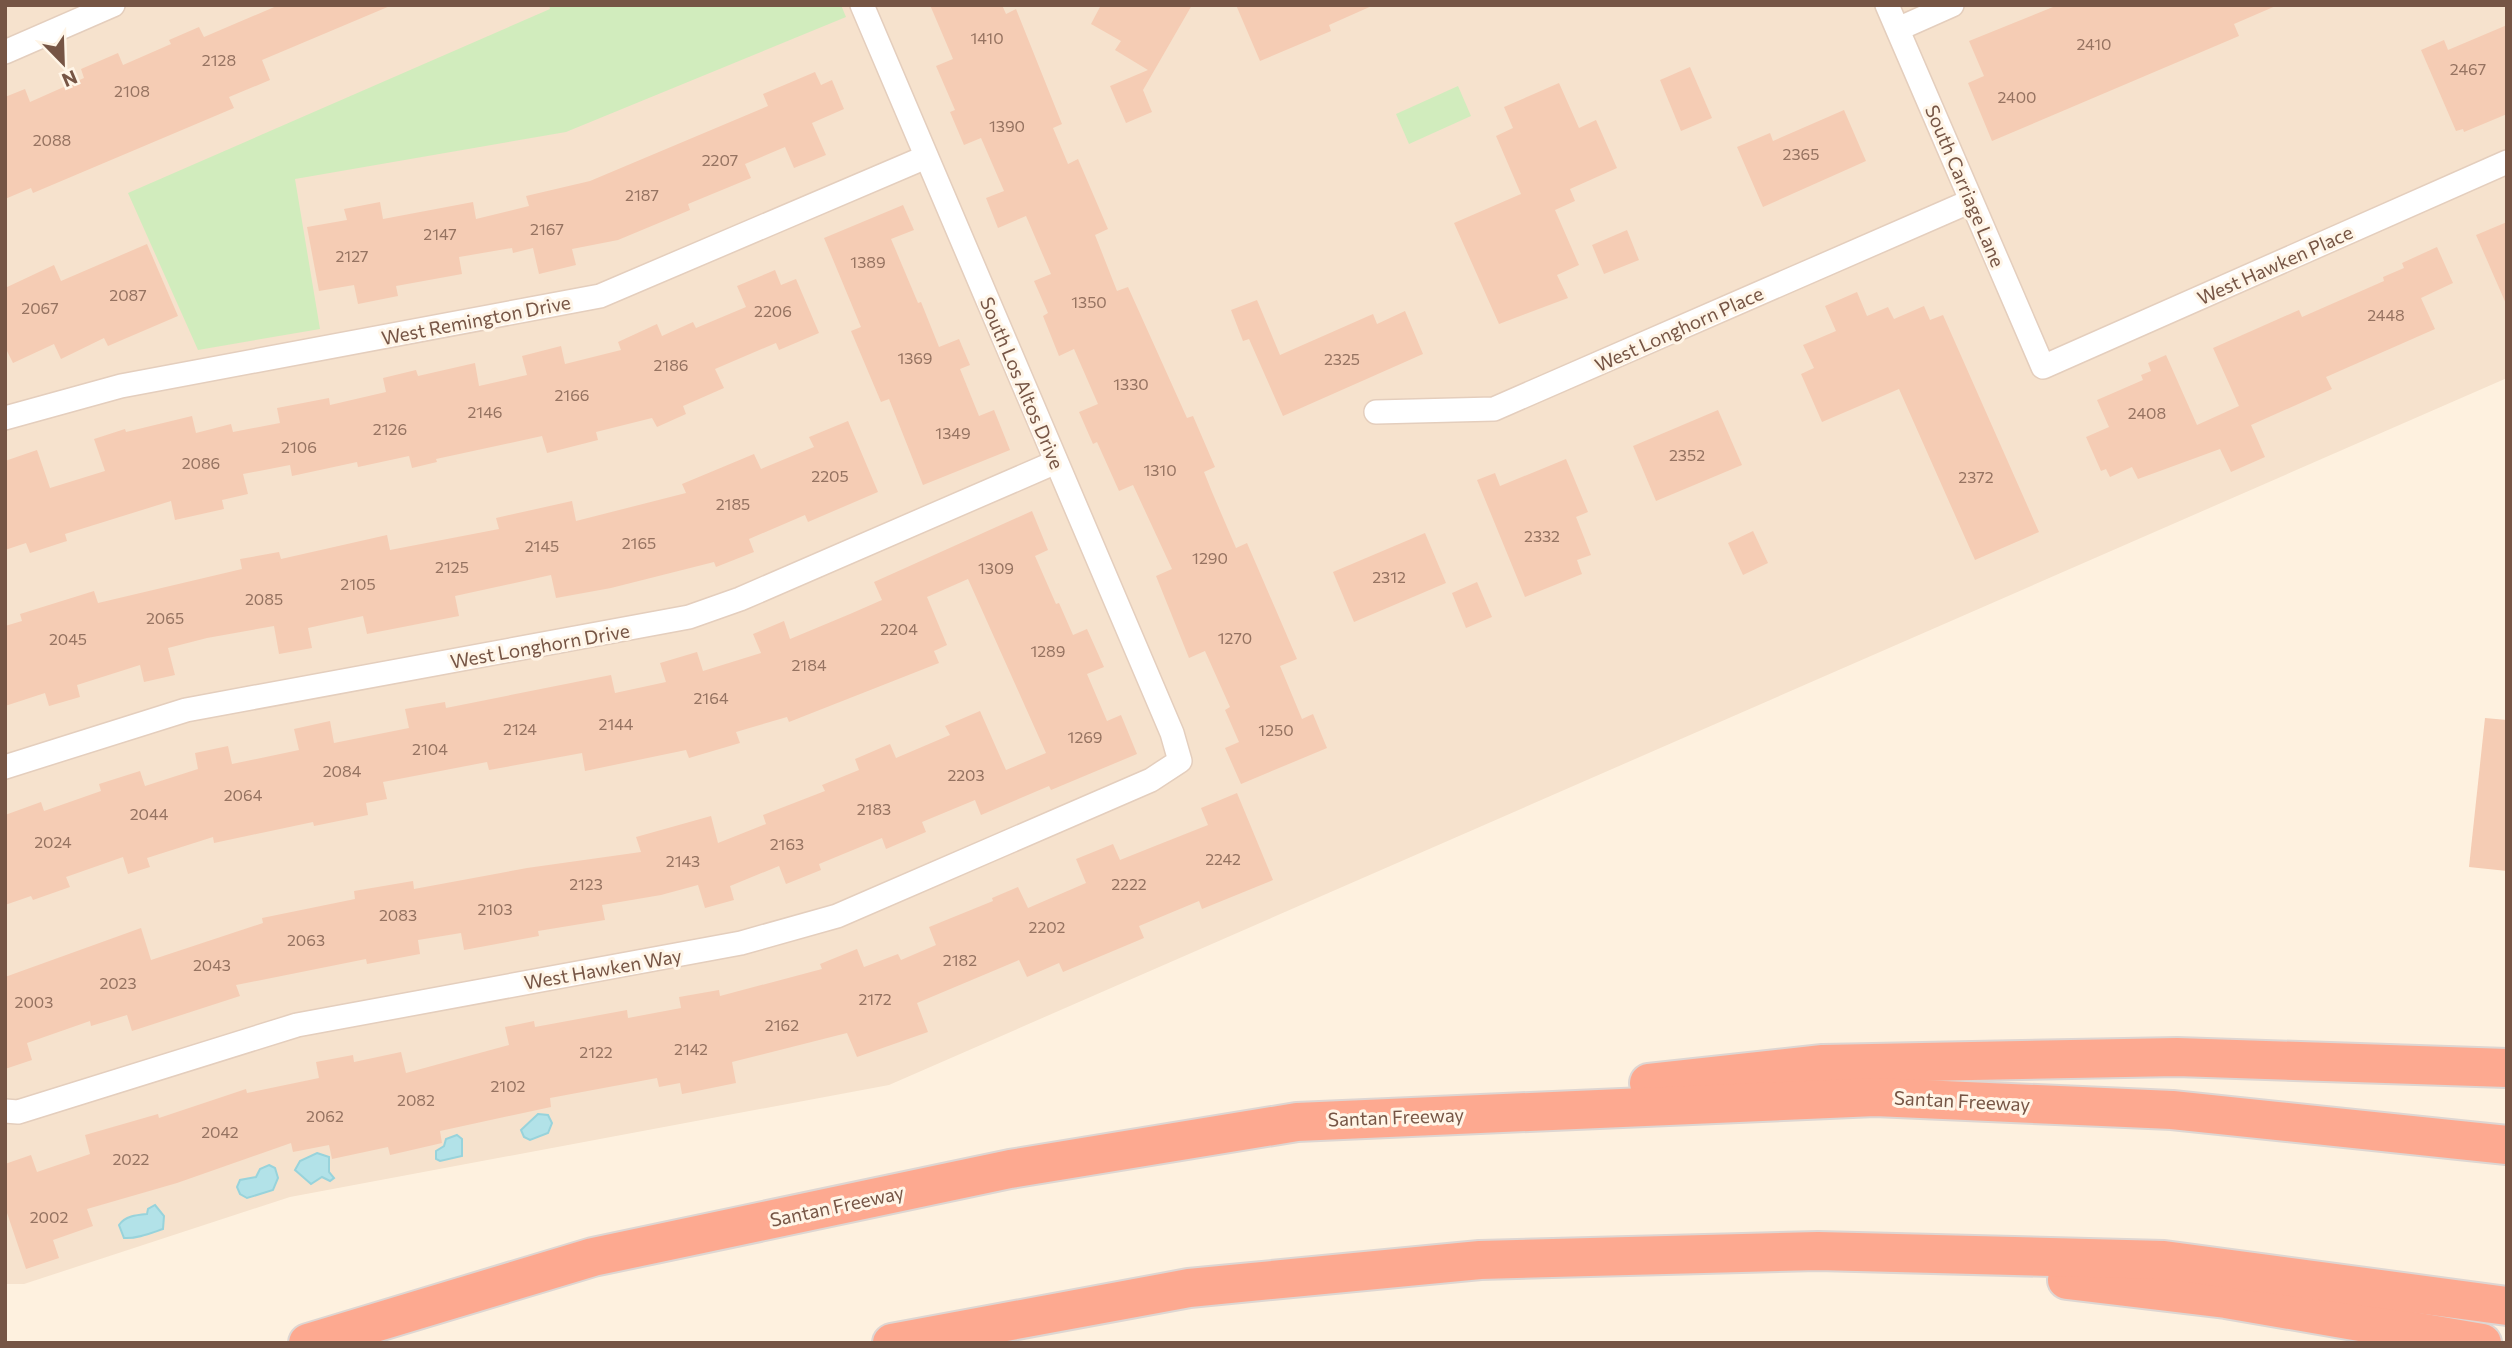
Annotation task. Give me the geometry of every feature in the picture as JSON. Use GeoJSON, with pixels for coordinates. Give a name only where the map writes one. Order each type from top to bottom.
{"type":"FeatureCollection","features":[{"type":"Feature","properties":{"kind":"highway"},"geometry":{"type":"LineString","coordinates":[[1297,1122],[1823,1064],[2177,1057],[2507,1068]]}},
{"type":"Feature","properties":{"kind":"highway","name":"Santan Freeway"},"geometry":{"type":"LineString","coordinates":[[308,1343],[593,1257],[1010,1169],[1297,1122],[1875,1097],[2172,1110],[2507,1145]]}},
{"type":"Feature","properties":{"kind":"highway"},"geometry":{"type":"LineString","coordinates":[[1818,1251],[2226,1298],[2482,1343]]}},
{"type":"Feature","properties":{"kind":"highway"},"geometry":{"type":"LineString","coordinates":[[892,1343],[1203,1287],[1480,1260],[1818,1251],[2164,1260],[2507,1306]]}},
{"type":"Feature","properties":{"kind":"street"},"geometry":{"type":"LineString","coordinates":[[5,52],[113,5]]}},
{"type":"Feature","properties":{"kind":"street","name":"South Los Altos Drive"},"geometry":{"type":"LineString","coordinates":[[862,5],[1172,733],[1180,761]]}},
{"type":"Feature","properties":{"kind":"street","name":"South Carriage Lane"},"geometry":{"type":"LineString","coordinates":[[1887,5],[2043,367]]}},
{"type":"Feature","properties":{"kind":"street"},"geometry":{"type":"LineString","coordinates":[[1898,29],[1947,7]]}},
{"type":"Feature","properties":{"kind":"street","name":"West Remington Drive"},"geometry":{"type":"LineString","coordinates":[[5,418],[121,386],[600,296],[926,157]]}},
{"type":"Feature","properties":{"kind":"street","name":"West Hawken Place"},"geometry":{"type":"LineString","coordinates":[[2043,367],[2507,162]]}},
{"type":"Feature","properties":{"kind":"street","name":"West Longhorn Place"},"geometry":{"type":"LineString","coordinates":[[1377,412],[1494,409],[1971,201]]}},
{"type":"Feature","properties":{"kind":"street","name":"West Longhorn Drive"},"geometry":{"type":"LineString","coordinates":[[5,767],[186,710],[689,617],[740,600],[1056,462]]}},
{"type":"Feature","properties":{"kind":"street","name":"West Hawken Way"},"geometry":{"type":"LineString","coordinates":[[5,1111],[18,1112],[244,1039],[297,1025],[741,943],[797,929],[837,916],[1151,780],[1180,761]]}},
{"type":"Feature","properties":{"kind":"shaded area"},"geometry":{"type":"Polygon","coordinates":[[[5,5],[2507,5],[2507,378],[889,1085],[290,1197],[24,1284],[5,1284],[5,5]]]}},
{"type":"Feature","properties":{"kind":"green space"},"geometry":{"type":"Polygon","coordinates":[[[549,5],[841,5],[846,17],[566,132],[295,179],[320,329],[198,350],[128,193],[550,9],[549,5]]]}},
{"type":"Feature","properties":{"kind":"green space"},"geometry":{"type":"Polygon","coordinates":[[[1458,86],[1471,116],[1409,144],[1396,114],[1458,86]]]}},
{"type":"Feature","properties":{"kind":"water"},"geometry":{"type":"Polygon","coordinates":[[[538,1114],[548,1115],[552,1123],[548,1133],[530,1140],[524,1137],[521,1130],[538,1114]]]}},
{"type":"Feature","properties":{"kind":"water"},"geometry":{"type":"Polygon","coordinates":[[[457,1135],[462,1139],[462,1156],[440,1161],[436,1159],[436,1151],[444,1146],[446,1139],[457,1135]]]}},
{"type":"Feature","properties":{"kind":"water"},"geometry":{"type":"Polygon","coordinates":[[[317,1153],[329,1157],[329,1172],[334,1178],[330,1181],[322,1177],[311,1184],[295,1170],[300,1161],[317,1153]]]}},
{"type":"Feature","properties":{"kind":"water"},"geometry":{"type":"Polygon","coordinates":[[[269,1165],[275,1168],[278,1178],[273,1190],[247,1198],[240,1194],[237,1187],[240,1180],[256,1177],[260,1169],[269,1165]]]}},
{"type":"Feature","properties":{"kind":"water"},"geometry":{"type":"Polygon","coordinates":[[[155,1205],[164,1216],[163,1229],[139,1237],[124,1238],[119,1225],[121,1222],[131,1216],[147,1214],[148,1209],[155,1205]]]}},
{"type":"Feature","properties":{"kind":"building"},"geometry":{"type":"Polygon","coordinates":[[[279,5],[390,6],[262,60],[270,80],[229,97],[234,108],[33,193],[31,188],[5,199],[5,97],[25,89],[30,102],[84,78],[81,69],[118,53],[123,65],[171,44],[169,40],[199,27],[204,37],[279,5]]]}},
{"type":"Feature","properties":{"kind":"building"},"geometry":{"type":"Polygon","coordinates":[[[930,5],[1002,5],[1006,14],[1016,9],[1062,124],[1053,128],[1068,164],[1078,159],[1108,229],[1095,235],[1117,291],[1128,287],[1187,418],[1193,416],[1215,467],[1204,472],[1212,492],[1236,548],[1247,543],[1297,659],[1280,666],[1302,719],[1313,714],[1327,748],[1241,784],[1225,748],[1239,742],[1225,710],[1230,707],[1205,651],[1189,658],[1156,576],[1172,569],[1133,485],[1119,491],[1097,442],[1093,444],[1079,412],[1098,404],[1074,349],[1059,356],[1043,316],[1048,313],[1034,281],[1051,274],[1026,216],[998,228],[986,198],[1004,191],[981,138],[964,145],[950,112],[955,110],[936,66],[953,59],[930,5]]]}},
{"type":"Feature","properties":{"kind":"building"},"geometry":{"type":"Polygon","coordinates":[[[1101,5],[1192,5],[1143,90],[1152,112],[1126,123],[1110,86],[1148,70],[1115,50],[1121,41],[1091,24],[1101,5]]]}},
{"type":"Feature","properties":{"kind":"building"},"geometry":{"type":"Polygon","coordinates":[[[1236,5],[1374,5],[1329,25],[1331,31],[1260,61],[1236,5]]]}},
{"type":"Feature","properties":{"kind":"building"},"geometry":{"type":"Polygon","coordinates":[[[2058,5],[2278,5],[2234,24],[2239,36],[1992,141],[1968,83],[1984,76],[1969,41],[2058,5]]]}},
{"type":"Feature","properties":{"kind":"building"},"geometry":{"type":"Polygon","coordinates":[[[2507,25],[2507,114],[2464,132],[2463,129],[2456,131],[2421,50],[2444,40],[2448,50],[2507,25]]]}},
{"type":"Feature","properties":{"kind":"building"},"geometry":{"type":"Polygon","coordinates":[[[1690,67],[1712,118],[1681,131],[1660,80],[1690,67]]]}},
{"type":"Feature","properties":{"kind":"building"},"geometry":{"type":"Polygon","coordinates":[[[815,72],[821,85],[832,80],[844,109],[812,123],[826,155],[794,168],[785,147],[745,164],[751,178],[688,204],[690,210],[618,240],[572,249],[576,265],[539,274],[533,248],[513,253],[512,248],[459,257],[462,274],[396,286],[398,296],[358,304],[354,285],[319,291],[307,227],[347,220],[344,209],[380,202],[383,219],[473,202],[476,219],[529,206],[526,196],[590,181],[768,106],[763,94],[815,72]]]}},
{"type":"Feature","properties":{"kind":"building"},"geometry":{"type":"Polygon","coordinates":[[[1559,83],[1579,128],[1596,120],[1617,168],[1570,189],[1575,201],[1555,210],[1579,265],[1557,275],[1568,298],[1499,324],[1454,223],[1521,194],[1496,136],[1513,128],[1504,107],[1559,83]]]}},
{"type":"Feature","properties":{"kind":"building"},"geometry":{"type":"Polygon","coordinates":[[[1844,110],[1866,161],[1763,207],[1737,147],[1770,133],[1773,141],[1844,110]]]}},
{"type":"Feature","properties":{"kind":"building"},"geometry":{"type":"Polygon","coordinates":[[[903,205],[914,230],[891,239],[918,303],[921,302],[939,347],[959,339],[970,365],[960,369],[979,416],[994,410],[1010,450],[923,485],[889,399],[881,402],[851,331],[861,327],[824,238],[903,205]]]}},
{"type":"Feature","properties":{"kind":"building"},"geometry":{"type":"Polygon","coordinates":[[[2507,222],[2507,306],[2476,235],[2507,222]]]}},
{"type":"Feature","properties":{"kind":"building"},"geometry":{"type":"Polygon","coordinates":[[[1627,230],[1639,260],[1604,274],[1592,245],[1627,230]]]}},
{"type":"Feature","properties":{"kind":"building"},"geometry":{"type":"Polygon","coordinates":[[[147,244],[178,316],[108,346],[104,338],[61,359],[54,344],[13,363],[5,347],[5,288],[54,265],[61,281],[147,244]]]}},
{"type":"Feature","properties":{"kind":"building"},"geometry":{"type":"Polygon","coordinates":[[[2437,247],[2453,283],[2421,298],[2435,329],[2326,377],[2332,389],[2251,425],[2265,457],[2231,472],[2220,449],[2138,479],[2132,467],[2110,477],[2106,469],[2101,471],[2086,437],[2109,427],[2097,400],[2143,380],[2141,375],[2151,371],[2148,363],[2166,355],[2197,425],[2239,406],[2213,348],[2299,310],[2302,317],[2384,281],[2383,277],[2404,268],[2402,263],[2437,247]]]}},
{"type":"Feature","properties":{"kind":"building"},"geometry":{"type":"Polygon","coordinates":[[[775,270],[781,285],[796,279],[819,333],[779,350],[776,343],[715,369],[724,388],[683,406],[686,414],[657,427],[652,418],[596,432],[598,440],[547,453],[542,436],[436,459],[437,462],[412,468],[409,456],[358,467],[357,462],[292,476],[290,465],[243,474],[248,494],[222,500],[224,509],[175,520],[171,501],[65,534],[67,541],[30,553],[26,543],[5,550],[5,461],[37,450],[50,488],[105,471],[94,439],[125,429],[126,432],[192,416],[196,433],[231,424],[233,432],[280,423],[277,408],[329,398],[330,405],[386,392],[383,378],[416,370],[418,376],[475,363],[479,386],[527,375],[522,356],[561,346],[565,364],[621,350],[618,342],[657,324],[662,336],[693,322],[696,328],[746,307],[737,286],[775,270]]]}},
{"type":"Feature","properties":{"kind":"building"},"geometry":{"type":"Polygon","coordinates":[[[1857,292],[1867,316],[1888,307],[1894,319],[1924,306],[1930,320],[1943,315],[2039,532],[1975,560],[1899,389],[1822,422],[1801,374],[1814,368],[1803,345],[1836,331],[1825,306],[1857,292]]]}},
{"type":"Feature","properties":{"kind":"building"},"geometry":{"type":"Polygon","coordinates":[[[1257,300],[1280,355],[1373,314],[1377,324],[1405,311],[1423,354],[1283,416],[1249,339],[1243,341],[1231,310],[1257,300]]]}},
{"type":"Feature","properties":{"kind":"building"},"geometry":{"type":"Polygon","coordinates":[[[1718,410],[1742,465],[1656,501],[1633,446],[1718,410]]]}},
{"type":"Feature","properties":{"kind":"building"},"geometry":{"type":"Polygon","coordinates":[[[848,421],[878,492],[808,522],[805,515],[749,539],[754,552],[716,567],[714,562],[611,588],[556,598],[551,575],[455,596],[459,616],[367,634],[363,616],[308,628],[312,648],[279,654],[274,626],[207,638],[168,648],[175,675],[144,682],[140,665],[77,685],[80,697],[49,706],[45,693],[5,706],[5,626],[22,621],[20,614],[94,591],[98,603],[242,569],[240,559],[279,552],[281,559],[387,535],[390,550],[499,529],[496,518],[572,501],[576,521],[686,493],[682,484],[754,454],[761,469],[814,447],[809,437],[848,421]]]}},
{"type":"Feature","properties":{"kind":"building"},"geometry":{"type":"Polygon","coordinates":[[[1566,459],[1588,512],[1576,517],[1591,555],[1577,560],[1582,574],[1525,597],[1477,480],[1495,473],[1500,486],[1566,459]]]}},
{"type":"Feature","properties":{"kind":"building"},"geometry":{"type":"Polygon","coordinates":[[[1032,511],[1048,550],[1035,556],[1073,635],[1087,629],[1104,667],[1087,674],[1107,721],[1121,715],[1137,754],[1051,790],[1049,786],[981,815],[975,800],[922,822],[926,832],[886,849],[882,838],[819,864],[821,870],[786,884],[779,866],[730,886],[734,900],[705,908],[698,885],[661,895],[602,905],[605,920],[538,931],[539,936],[464,950],[461,933],[418,940],[420,954],[367,964],[366,959],[236,985],[240,996],[132,1031],[127,1015],[91,1026],[90,1021],[27,1043],[32,1060],[5,1069],[5,977],[141,928],[151,960],[263,923],[262,918],[355,899],[354,891],[413,881],[414,889],[527,868],[641,852],[636,837],[711,816],[718,843],[766,824],[763,815],[825,791],[822,785],[859,770],[855,759],[890,744],[896,758],[950,735],[945,726],[980,711],[1006,770],[1046,753],[968,579],[927,597],[947,645],[934,651],[939,663],[789,722],[787,717],[736,732],[740,743],[689,758],[686,750],[585,771],[582,753],[489,770],[487,762],[383,782],[387,799],[366,803],[368,815],[314,826],[313,822],[214,843],[213,837],[147,858],[150,867],[128,874],[123,857],[66,877],[70,887],[33,900],[31,896],[5,905],[5,815],[41,802],[44,811],[101,791],[99,784],[140,771],[145,786],[198,769],[195,753],[228,746],[232,764],[299,750],[294,729],[330,721],[334,743],[409,728],[405,709],[445,702],[446,708],[611,675],[615,693],[666,682],[660,663],[697,652],[703,671],[761,653],[753,634],[784,621],[790,639],[882,600],[874,582],[1032,511]]]}},
{"type":"Feature","properties":{"kind":"building"},"geometry":{"type":"Polygon","coordinates":[[[1753,531],[1768,563],[1743,575],[1728,543],[1753,531]]]}},
{"type":"Feature","properties":{"kind":"building"},"geometry":{"type":"Polygon","coordinates":[[[1425,533],[1446,583],[1354,622],[1333,572],[1425,533]]]}},
{"type":"Feature","properties":{"kind":"building"},"geometry":{"type":"Polygon","coordinates":[[[1477,582],[1492,617],[1466,628],[1452,593],[1477,582]]]}},
{"type":"Feature","properties":{"kind":"building"},"geometry":{"type":"Polygon","coordinates":[[[2485,718],[2507,720],[2507,871],[2469,867],[2485,718]]]}},
{"type":"Feature","properties":{"kind":"building"},"geometry":{"type":"Polygon","coordinates":[[[1237,793],[1273,880],[1202,909],[1199,901],[1139,926],[1144,938],[1063,972],[1059,963],[1027,977],[1019,960],[917,1003],[928,1032],[857,1057],[847,1033],[732,1062],[736,1083],[682,1094],[680,1083],[659,1087],[657,1078],[550,1098],[551,1107],[440,1131],[442,1143],[390,1155],[388,1147],[332,1159],[329,1145],[293,1152],[291,1143],[177,1183],[87,1209],[93,1226],[53,1240],[59,1258],[26,1269],[5,1207],[5,1164],[31,1155],[37,1172],[90,1154],[85,1135],[158,1114],[159,1118],[246,1089],[247,1093],[319,1078],[316,1062],[353,1055],[354,1062],[401,1052],[406,1073],[509,1045],[505,1027],[534,1021],[535,1027],[627,1010],[628,1018],[681,1008],[679,997],[719,990],[720,996],[822,969],[820,964],[857,949],[864,967],[898,954],[901,960],[936,945],[929,927],[993,901],[992,898],[1018,887],[1028,908],[1086,883],[1076,859],[1113,844],[1120,860],[1208,825],[1201,808],[1237,793]]]}}]}
